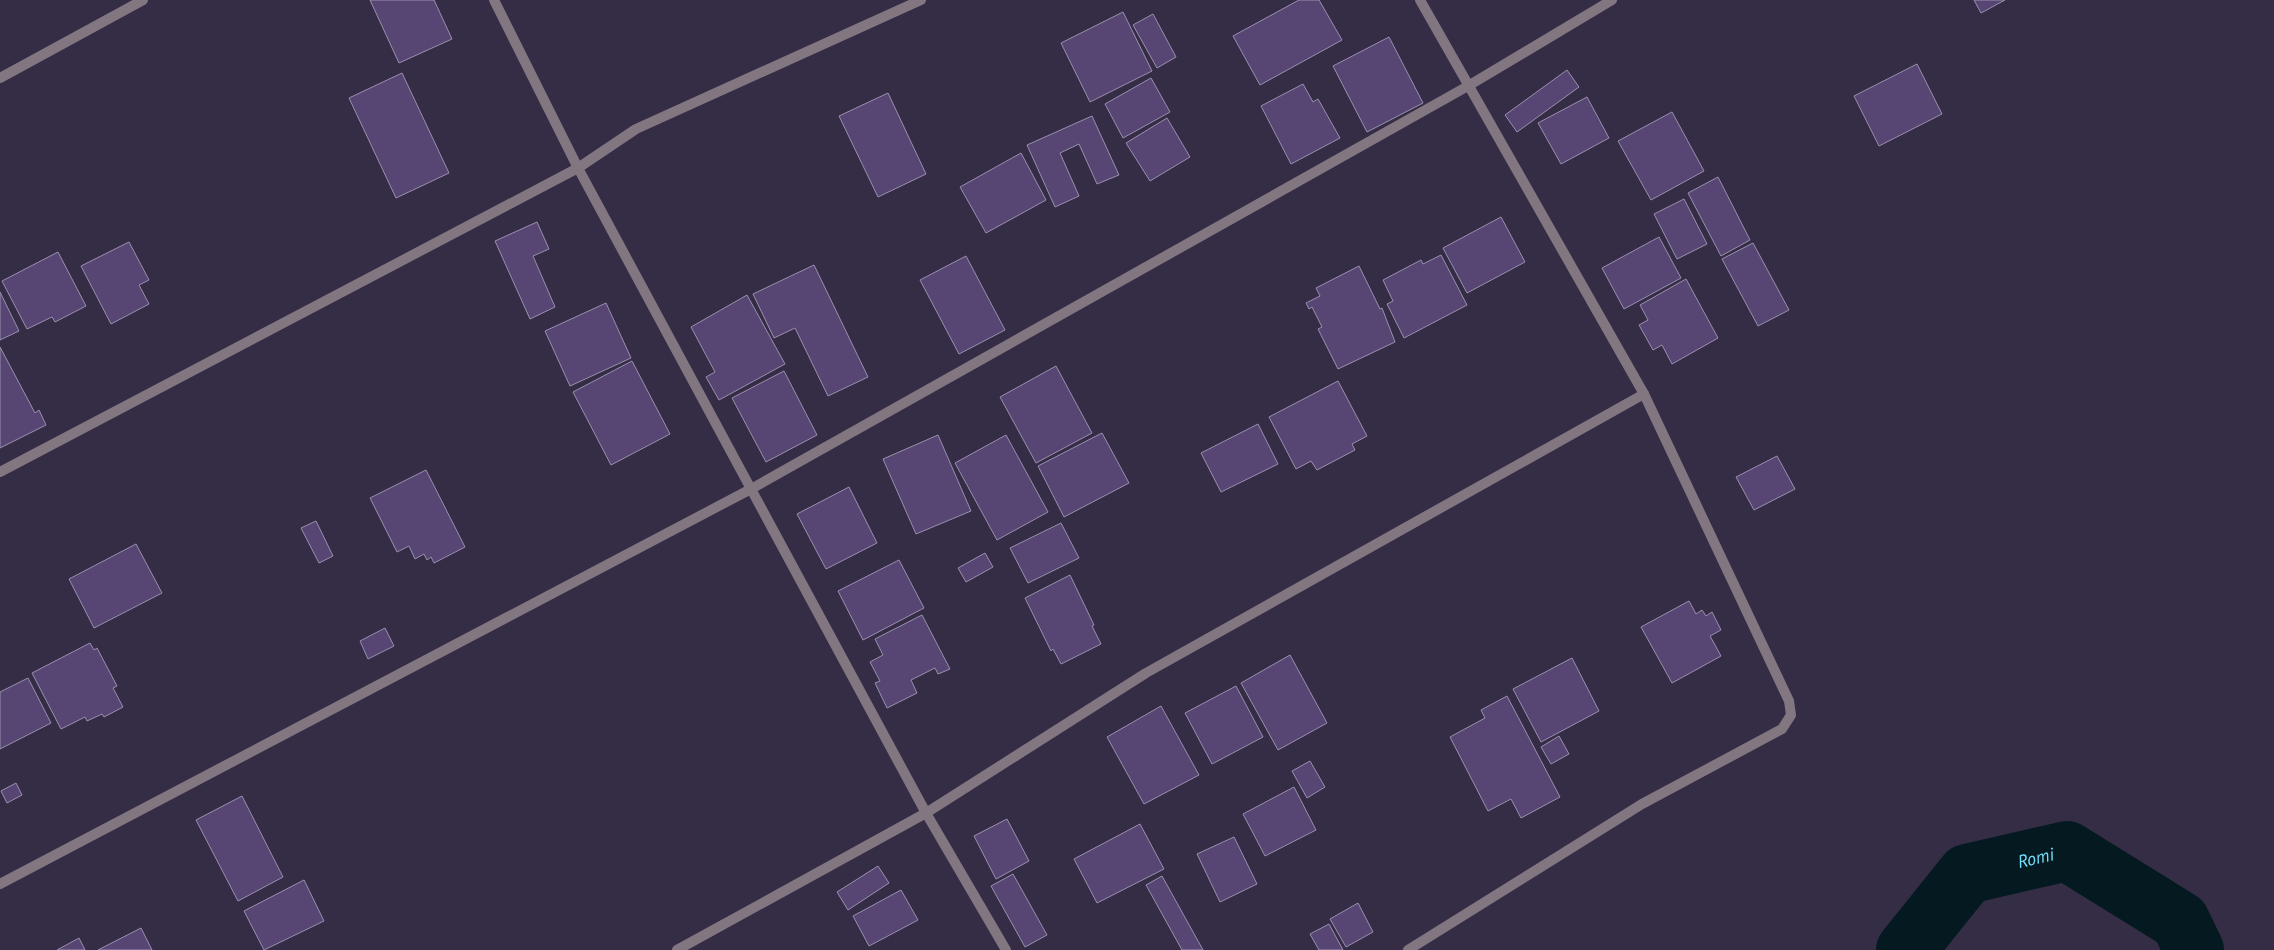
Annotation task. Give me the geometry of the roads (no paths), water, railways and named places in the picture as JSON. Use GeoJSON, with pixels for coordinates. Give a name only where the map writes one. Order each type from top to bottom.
{"type":"FeatureCollection","features":[{"type":"Feature","properties":{"kind":"street"},"geometry":{"type":"LineString","coordinates":[[0,78],[143,0]]}},
{"type":"Feature","properties":{"kind":"street"},"geometry":{"type":"LineString","coordinates":[[494,0],[578,168],[751,489],[926,813],[1006,950]]}},
{"type":"Feature","properties":{"kind":"street"},"geometry":{"type":"LineString","coordinates":[[0,472],[578,168],[636,129],[922,0]]}},
{"type":"Feature","properties":{"kind":"street"},"geometry":{"type":"LineString","coordinates":[[1408,950],[1642,804],[1782,728],[1791,714],[1789,701],[1644,394],[1420,0]]}},
{"type":"Feature","properties":{"kind":"street"},"geometry":{"type":"LineString","coordinates":[[0,884],[751,489],[1468,86],[1612,0]]}},
{"type":"Feature","properties":{"kind":"street"},"geometry":{"type":"LineString","coordinates":[[677,950],[926,813],[1146,673],[1644,394]]}},
{"type":"Feature","properties":{"kind":"waterway","name":"Romi"},"geometry":{"type":"LineString","coordinates":[[1906,950],[1967,874],[2067,851],[2180,921],[2194,950]]}}]}
